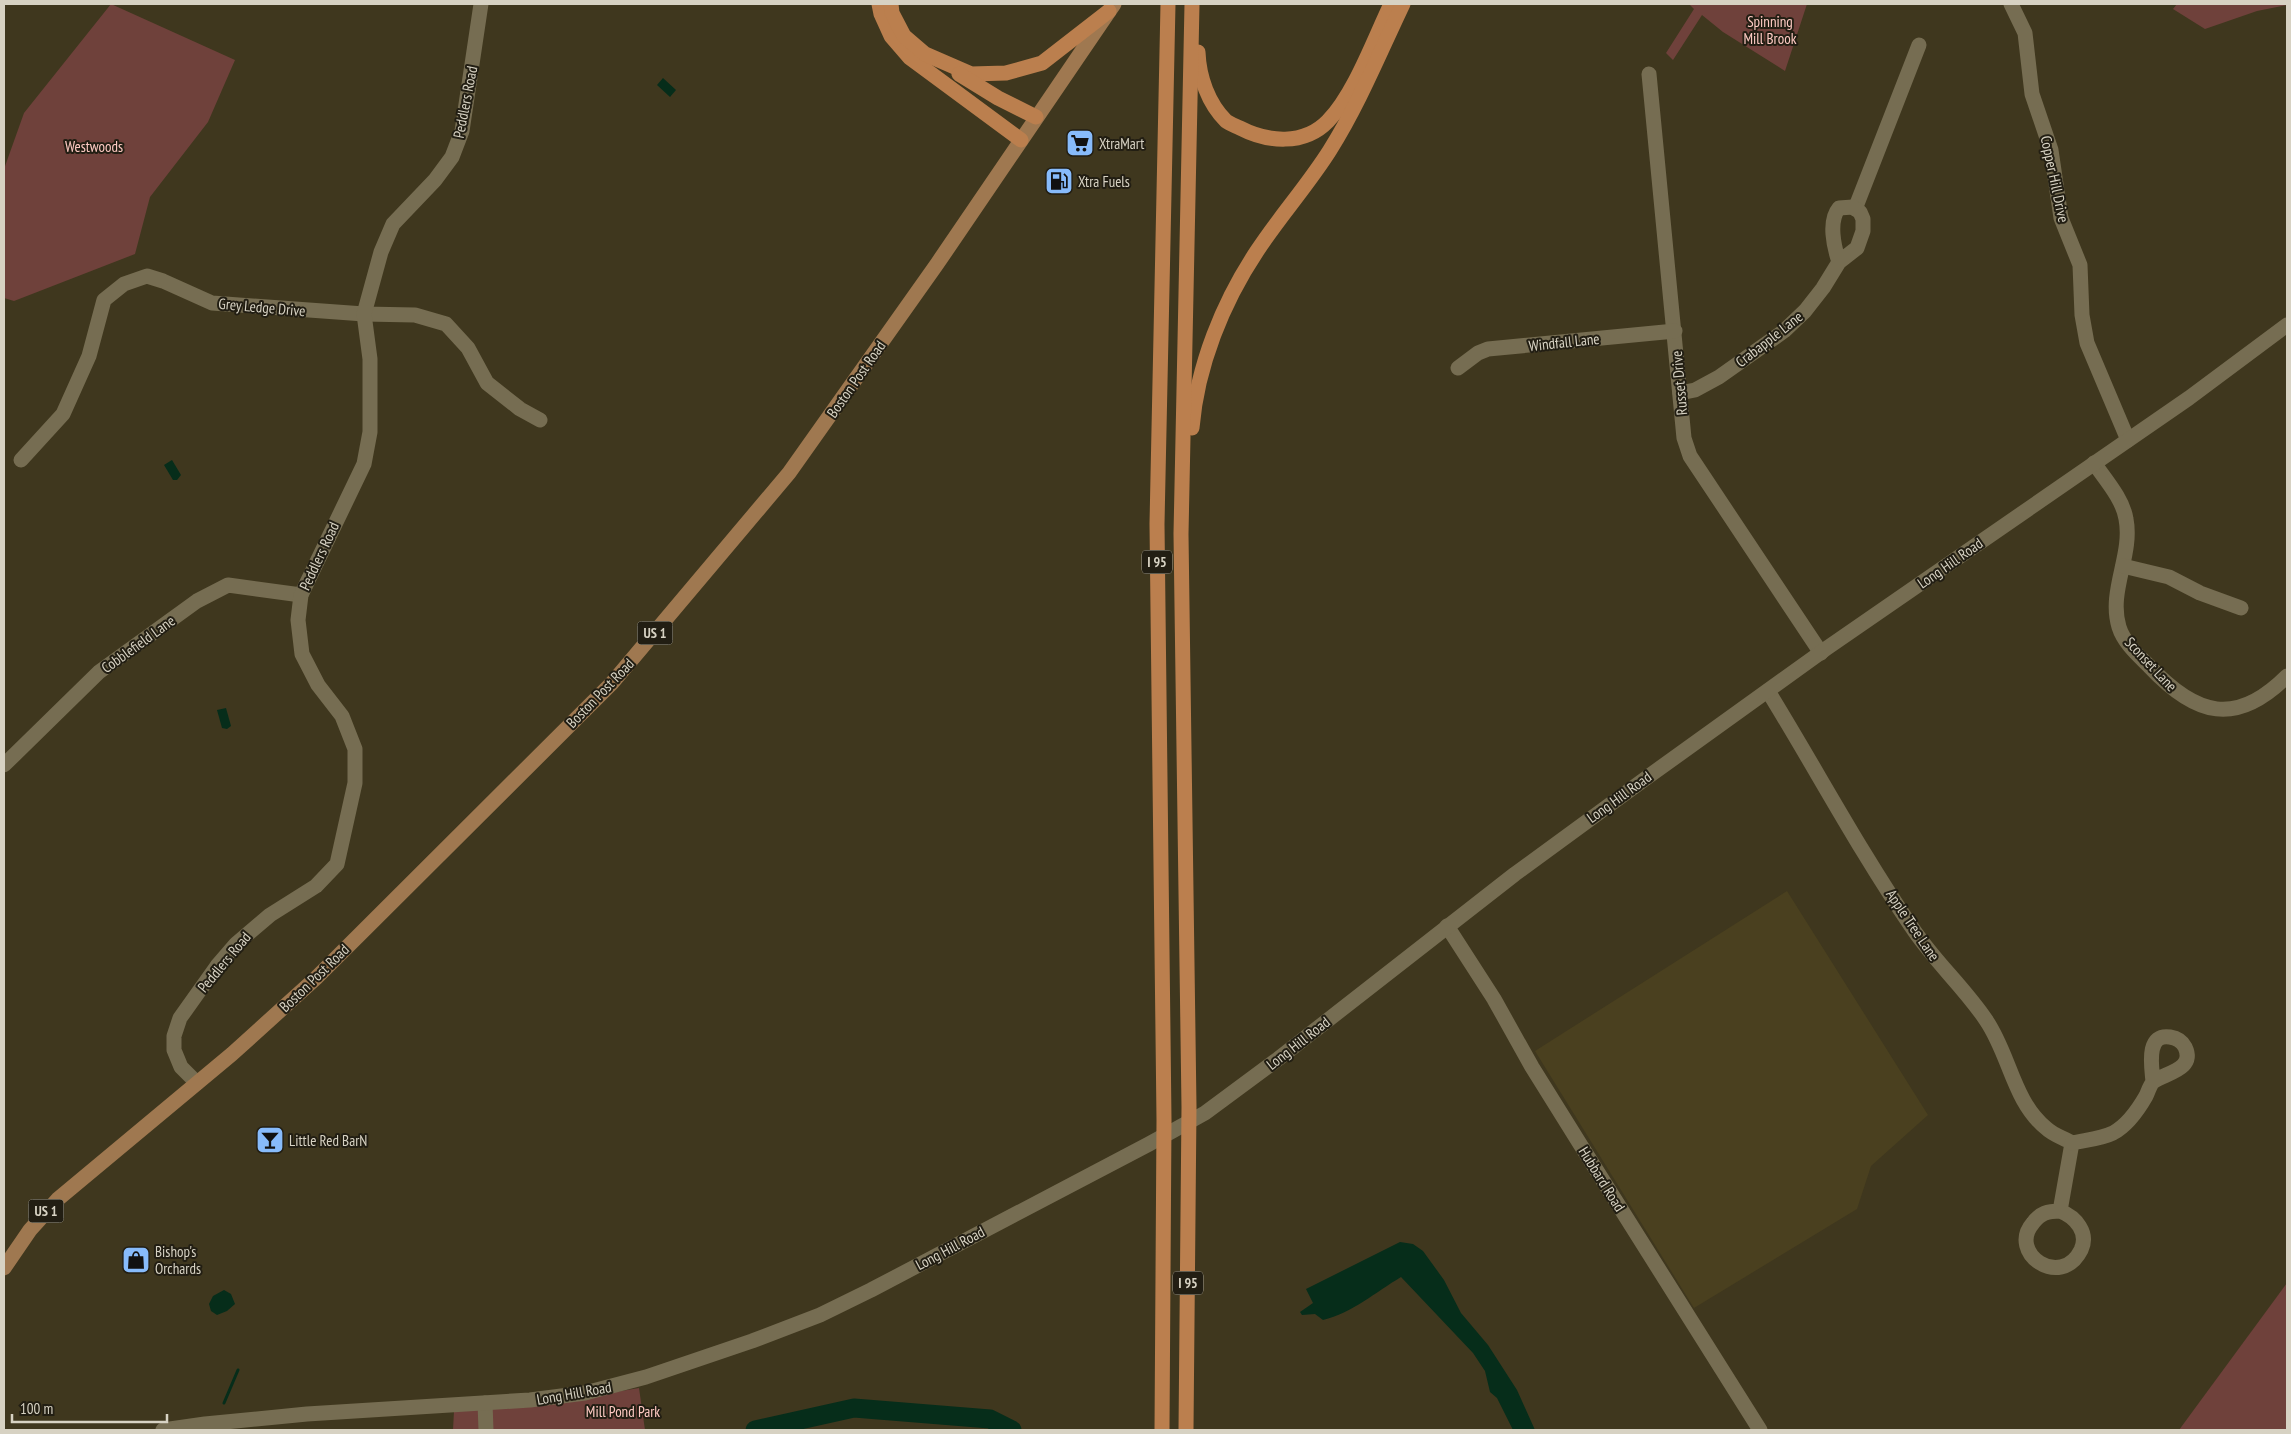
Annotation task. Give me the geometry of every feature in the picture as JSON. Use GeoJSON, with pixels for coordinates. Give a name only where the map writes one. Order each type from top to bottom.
{"type":"FeatureCollection","features":[{"type":"Feature","properties":{"kind":"highway"},"geometry":{"type":"LineString","coordinates":[[879,4],[881,14],[891,36],[910,58],[1021,140]]}},
{"type":"Feature","properties":{"kind":"highway"},"geometry":{"type":"LineString","coordinates":[[891,4],[892,13],[904,36],[925,54],[998,98],[1036,116]]}},
{"type":"Feature","properties":{"kind":"highway","name":"I 95"},"geometry":{"type":"LineString","coordinates":[[1162,1430],[1164,1120],[1157,524],[1168,4]]}},
{"type":"Feature","properties":{"kind":"highway"},"geometry":{"type":"LineString","coordinates":[[1194,4],[1198,61],[1208,97],[1227,122],[1254,136],[1281,140],[1307,135],[1328,122],[1347,96],[1391,4]]}},
{"type":"Feature","properties":{"kind":"highway","name":"I 95"},"geometry":{"type":"LineString","coordinates":[[1186,1430],[1189,1107],[1182,534],[1194,4]]}},
{"type":"Feature","properties":{"kind":"highway"},"geometry":{"type":"LineString","coordinates":[[1182,534],[1192,417],[1202,371],[1218,325],[1237,282],[1257,250],[1307,185],[1331,149],[1353,109],[1403,4]]}},
{"type":"Feature","properties":{"kind":"highway"},"geometry":{"type":"LineString","coordinates":[[925,54],[972,74],[1006,73],[1042,63],[1112,7]]}},
{"type":"Feature","properties":{"kind":"main road","name":"Boston Post Road"},"geometry":{"type":"LineString","coordinates":[[4,1268],[30,1230],[58,1199],[197,1083],[316,978],[612,683],[789,473],[931,272],[1112,7]]}},
{"type":"Feature","properties":{"kind":"street","name":"Peddlers Road"},"geometry":{"type":"LineString","coordinates":[[197,1083],[181,1067],[174,1050],[174,1036],[180,1018],[217,966],[236,944],[270,915],[316,886],[337,864],[345,835],[354,783],[355,749],[342,716],[318,685],[302,654],[298,620],[301,595],[364,464],[370,432],[370,359],[364,314],[381,252],[393,224],[435,180],[452,157],[462,131],[481,4]]}},
{"type":"Feature","properties":{"kind":"street","name":"Copper Hill Drive"},"geometry":{"type":"LineString","coordinates":[[2011,4],[2025,33],[2032,94],[2051,150],[2061,218],[2080,265],[2082,315],[2087,343],[2128,440]]}},
{"type":"Feature","properties":{"kind":"street"},"geometry":{"type":"LineString","coordinates":[[1839,262],[1836,253],[1833,225],[1836,212],[1839,208],[1846,206],[1855,209],[1919,44]]}},
{"type":"Feature","properties":{"kind":"street","name":"Russet Drive"},"geometry":{"type":"LineString","coordinates":[[1649,74],[1684,438],[1690,456],[1821,653]]}},
{"type":"Feature","properties":{"kind":"street","name":"Crabapple Lane"},"geometry":{"type":"LineString","coordinates":[[1680,393],[1695,390],[1719,377],[1784,331],[1805,311],[1823,288],[1839,262],[1857,248],[1863,231],[1863,219],[1860,212],[1855,209]]}},
{"type":"Feature","properties":{"kind":"street","name":"Grey Ledge Drive"},"geometry":{"type":"LineString","coordinates":[[21,460],[63,414],[89,356],[104,300],[124,284],[147,276],[163,281],[212,303],[364,314],[415,315],[446,324],[468,348],[486,383],[520,409],[540,420]]}},
{"type":"Feature","properties":{"kind":"street","name":"Long Hill Road"},"geometry":{"type":"LineString","coordinates":[[163,1430],[307,1414],[565,1396],[629,1383],[761,1338],[848,1301],[1205,1113],[1278,1059],[1446,926],[1559,841],[1768,690],[2128,440],[2287,325]]}},
{"type":"Feature","properties":{"kind":"street","name":"Windfall Lane"},"geometry":{"type":"LineString","coordinates":[[1458,368],[1478,353],[1488,350],[1675,331]]}},
{"type":"Feature","properties":{"kind":"street","name":"Sconset Lane"},"geometry":{"type":"LineString","coordinates":[[2094,463],[2114,493],[2126,517],[2128,538],[2115,611],[2120,630],[2128,644],[2177,694],[2197,704],[2211,708],[2237,709],[2254,703],[2271,692],[2287,676]]}},
{"type":"Feature","properties":{"kind":"street"},"geometry":{"type":"LineString","coordinates":[[2123,566],[2169,577],[2200,593],[2242,608]]}},
{"type":"Feature","properties":{"kind":"street","name":"Cobblefield Lane"},"geometry":{"type":"LineString","coordinates":[[4,766],[99,672],[197,601],[228,585],[301,595]]}},
{"type":"Feature","properties":{"kind":"street","name":"Apple Tree Lane"},"geometry":{"type":"LineString","coordinates":[[1768,690],[1814,766],[1845,823],[1910,925],[1928,950],[1970,999],[1999,1040],[2022,1100],[2034,1117],[2047,1130],[2072,1143]]}},
{"type":"Feature","properties":{"kind":"street","name":"Hubbard Road"},"geometry":{"type":"LineString","coordinates":[[1446,926],[1494,999],[1532,1067],[1760,1430]]}},
{"type":"Feature","properties":{"kind":"street"},"geometry":{"type":"LineString","coordinates":[[2060,1211],[2072,1143],[2113,1133],[2126,1124],[2137,1110],[2153,1082]]}},
{"type":"Feature","properties":{"kind":"street"},"geometry":{"type":"LineString","coordinates":[[485,1403],[486,1430]]}},
{"type":"Feature","properties":{"kind":"shaded area"},"geometry":{"type":"Polygon","coordinates":[[[663,78],[676,90],[670,97],[657,85],[663,78]]]}},
{"type":"Feature","properties":{"kind":"shaded area"},"geometry":{"type":"Polygon","coordinates":[[[172,460],[181,475],[177,480],[173,480],[164,465],[172,460]]]}},
{"type":"Feature","properties":{"kind":"shaded area"},"geometry":{"type":"Polygon","coordinates":[[[226,708],[231,726],[227,729],[222,728],[217,710],[226,708]]]}},
{"type":"Feature","properties":{"kind":"shaded area"},"geometry":{"type":"Polygon","coordinates":[[[1787,891],[1928,1115],[1871,1166],[1857,1209],[1694,1308],[1535,1051],[1787,891]]]}},
{"type":"Feature","properties":{"kind":"shaded area"},"geometry":{"type":"Polygon","coordinates":[[[1400,1242],[1413,1244],[1423,1251],[1444,1280],[1461,1313],[1488,1345],[1517,1390],[1535,1430],[1513,1430],[1497,1398],[1490,1392],[1485,1371],[1473,1353],[1401,1277],[1354,1307],[1334,1317],[1323,1320],[1315,1314],[1302,1315],[1300,1312],[1313,1303],[1306,1289],[1400,1242]]]}},
{"type":"Feature","properties":{"kind":"shaded area"},"geometry":{"type":"Polygon","coordinates":[[[224,1290],[231,1294],[235,1304],[227,1311],[217,1315],[211,1311],[209,1304],[213,1296],[224,1290]]]}},
{"type":"Feature","properties":{"kind":"green space","name":"Westwoods"},"geometry":{"type":"Polygon","coordinates":[[[111,4],[235,60],[208,122],[150,197],[135,254],[14,301],[4,298],[4,169],[24,113],[111,4]]]}},
{"type":"Feature","properties":{"kind":"green space","name":"Spinning Mill Brook"},"geometry":{"type":"Polygon","coordinates":[[[1689,4],[1807,4],[1785,71],[1723,32],[1702,15],[1673,60],[1666,53],[1694,9],[1689,4]]]}},
{"type":"Feature","properties":{"kind":"green space"},"geometry":{"type":"Polygon","coordinates":[[[2177,4],[2287,5],[2257,11],[2205,29],[2173,9],[2177,4]]]}},
{"type":"Feature","properties":{"kind":"green space"},"geometry":{"type":"Polygon","coordinates":[[[2287,1283],[2287,1430],[2179,1430],[2287,1283]]]}},
{"type":"Feature","properties":{"kind":"green space","name":"Mill Pond Park"},"geometry":{"type":"Polygon","coordinates":[[[639,1388],[645,1430],[453,1430],[454,1411],[551,1403],[639,1388]]]}},
{"type":"Feature","properties":{"kind":"waterway","name":"Spinning Mill Brook"},"geometry":{"type":"LineString","coordinates":[[224,1403],[238,1370]]}},
{"type":"Feature","properties":{"kind":"waterway"},"geometry":{"type":"LineString","coordinates":[[755,1430],[854,1408],[990,1419],[1012,1430]]}},
{"type":"Feature","properties":{"kind":"place","name":"XtraMart"},"geometry":{"type":"Point","coordinates":[1080,143]}},
{"type":"Feature","properties":{"kind":"place","name":"Xtra Fuels"},"geometry":{"type":"Point","coordinates":[1059,181]}},
{"type":"Feature","properties":{"kind":"place","name":"Little Red BarN"},"geometry":{"type":"Point","coordinates":[270,1140]}},
{"type":"Feature","properties":{"kind":"place","name":"Bishop's Orchards"},"geometry":{"type":"Point","coordinates":[136,1260]}}]}
